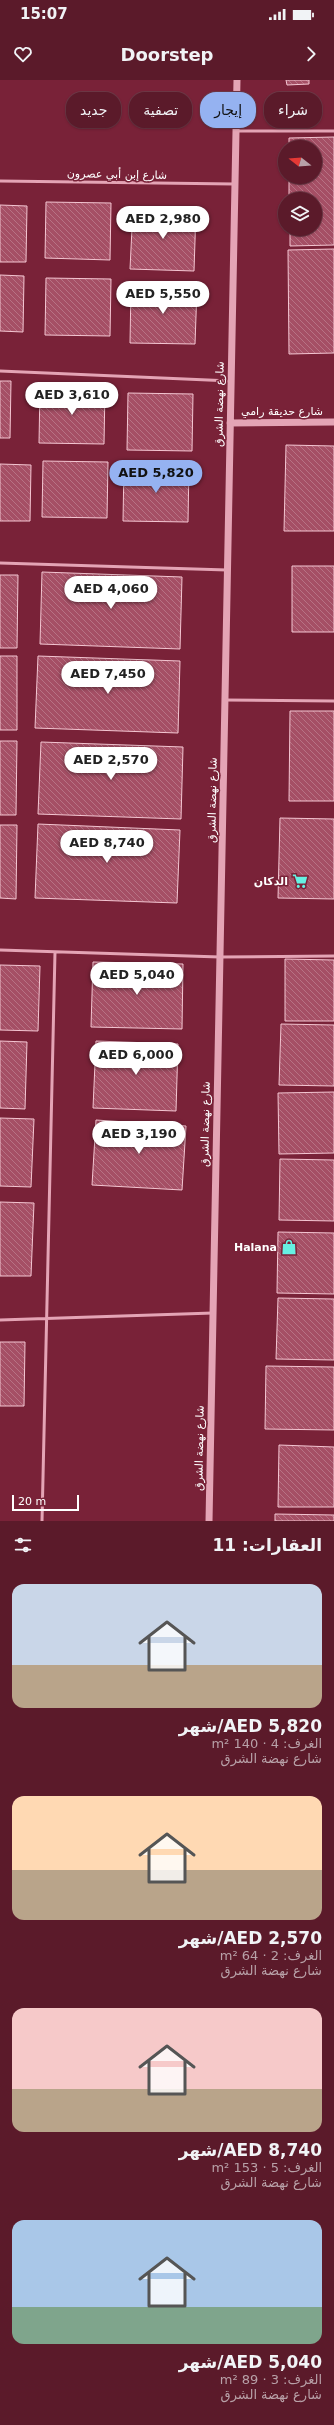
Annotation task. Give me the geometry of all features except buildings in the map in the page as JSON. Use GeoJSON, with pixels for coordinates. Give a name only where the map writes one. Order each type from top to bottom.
{"type":"FeatureCollection","features":[{"type":"Feature","properties":{"kind":"street","name":"شارع نهضة الشرق"},"geometry":{"type":"LineString","coordinates":[[209,1521],[237,80]]}},
{"type":"Feature","properties":{"kind":"street","name":"شارع حديقة رامي"},"geometry":{"type":"LineString","coordinates":[[230,423],[334,422]]}},
{"type":"Feature","properties":{"kind":"lane"},"geometry":{"type":"LineString","coordinates":[[236,130],[334,131]]}},
{"type":"Feature","properties":{"kind":"lane","name":"شارع إبن أبي عصرون"},"geometry":{"type":"LineString","coordinates":[[0,181],[234,184]]}},
{"type":"Feature","properties":{"kind":"lane"},"geometry":{"type":"LineString","coordinates":[[0,371],[231,381]]}},
{"type":"Feature","properties":{"kind":"lane"},"geometry":{"type":"LineString","coordinates":[[0,563],[227,570]]}},
{"type":"Feature","properties":{"kind":"lane"},"geometry":{"type":"LineString","coordinates":[[225,700],[334,701]]}},
{"type":"Feature","properties":{"kind":"lane"},"geometry":{"type":"LineString","coordinates":[[0,950],[220,957],[334,956]]}},
{"type":"Feature","properties":{"kind":"lane"},"geometry":{"type":"LineString","coordinates":[[42,1521],[55,952]]}},
{"type":"Feature","properties":{"kind":"lane"},"geometry":{"type":"LineString","coordinates":[[0,1320],[213,1313]]}},
{"type":"Feature","properties":{"kind":"place","name":"الدكان"},"geometry":{"type":"Point","coordinates":[300,881]}},
{"type":"Feature","properties":{"kind":"place","name":"Halana"},"geometry":{"type":"Point","coordinates":[289,1247]}}]}
